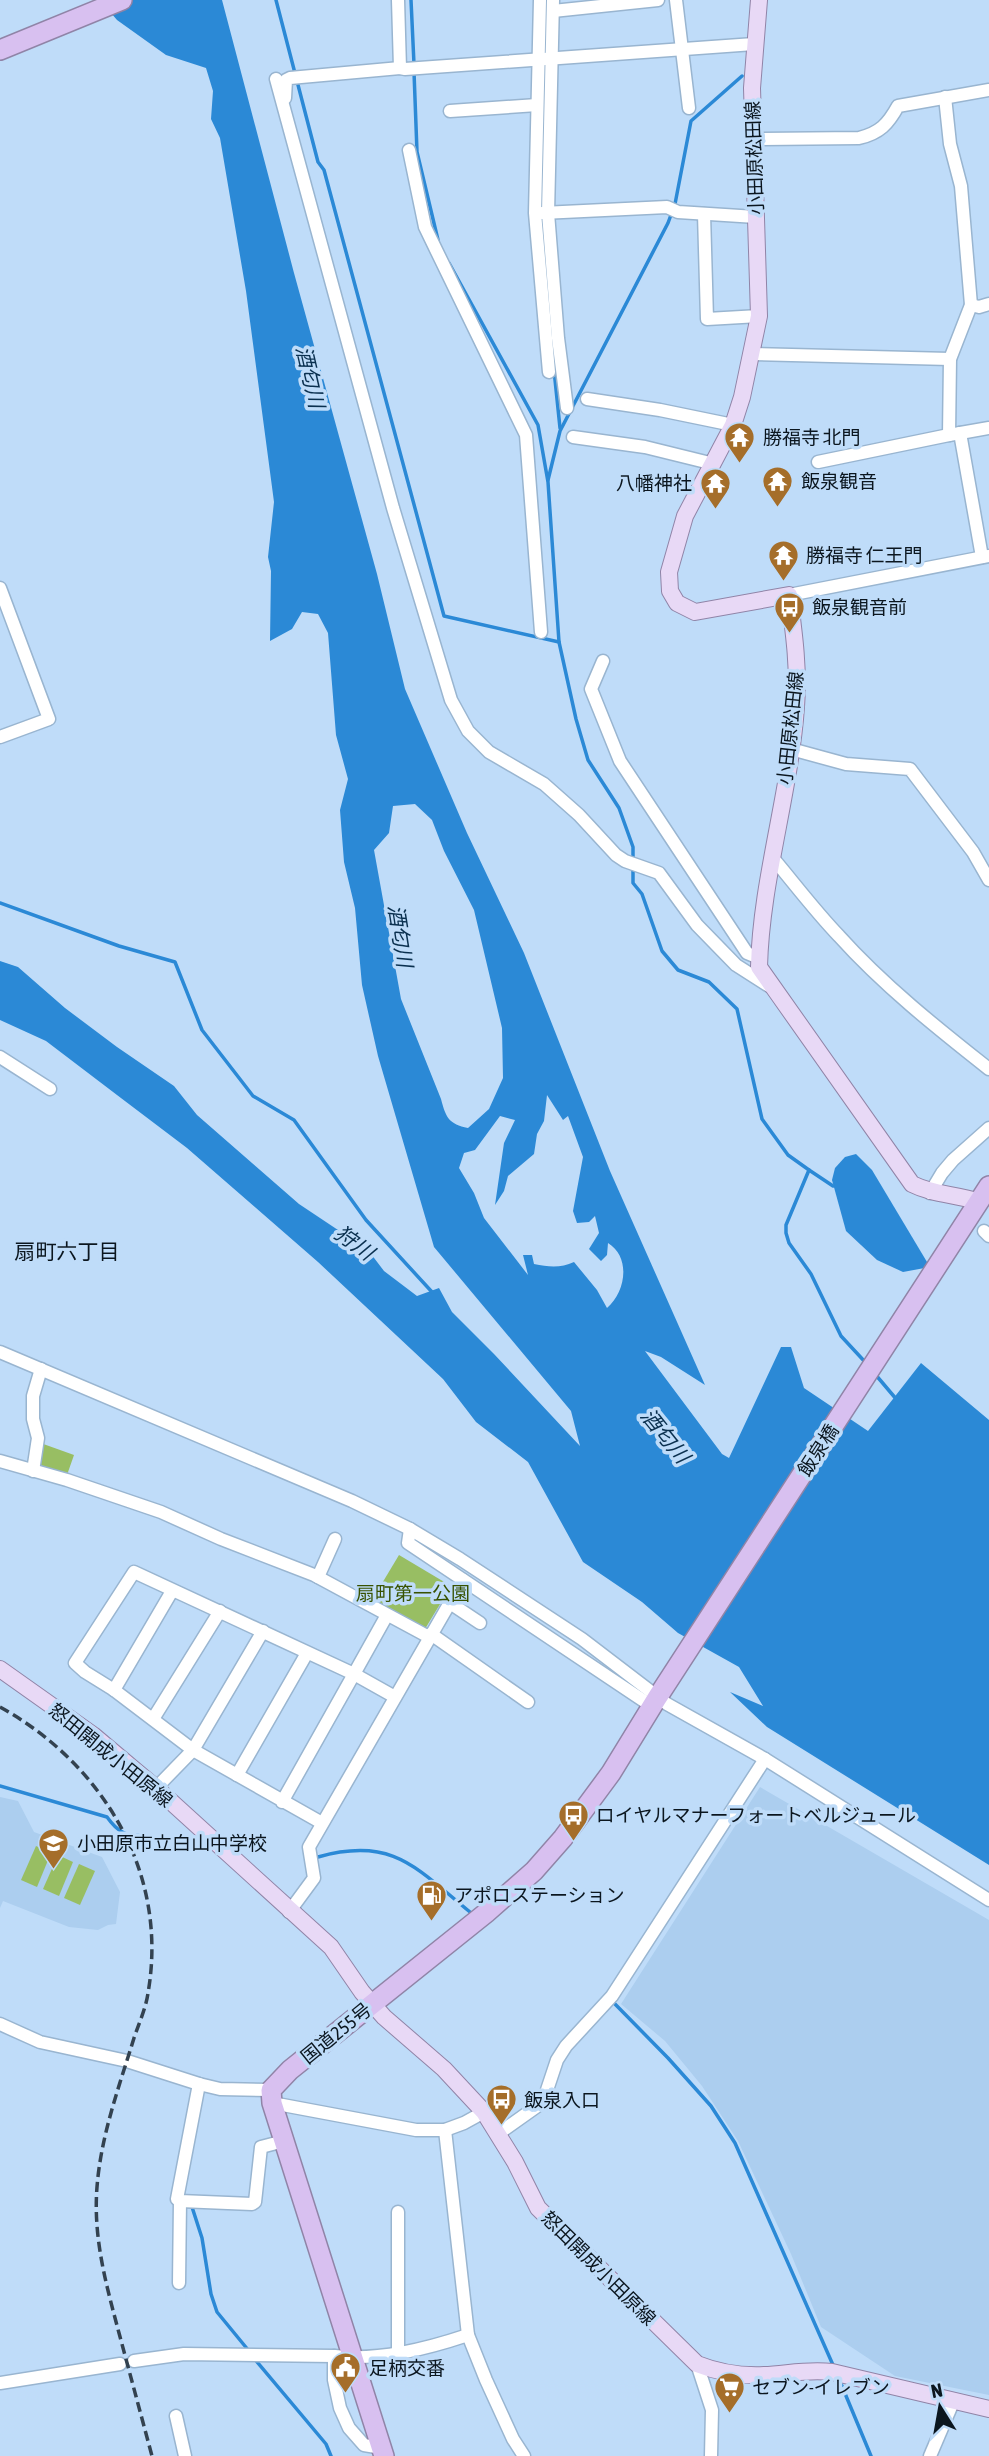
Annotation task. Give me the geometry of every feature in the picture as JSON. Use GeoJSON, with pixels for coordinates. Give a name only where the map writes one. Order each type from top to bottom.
{"type":"FeatureCollection","features":[{"type":"Feature","properties":{"kind":"highway"},"geometry":{"type":"LineString","coordinates":[[0,38],[92,0]]}},
{"type":"Feature","properties":{"kind":"highway"},"geometry":{"type":"LineString","coordinates":[[0,50],[122,0]]}},
{"type":"Feature","properties":{"kind":"highway","name":"飯泉橋"},"geometry":{"type":"LineString","coordinates":[[655,1702],[984,1194]]}},
{"type":"Feature","properties":{"kind":"highway","name":"国道255号"},"geometry":{"type":"LineString","coordinates":[[271,2096],[290,2070],[486,1913],[534,1871],[563,1838],[611,1773],[655,1702]]}},
{"type":"Feature","properties":{"kind":"highway"},"geometry":{"type":"LineString","coordinates":[[271,2096],[343,2357],[383,2452]]}},
{"type":"Feature","properties":{"kind":"main road","name":"小田原松田線"},"geometry":{"type":"LineString","coordinates":[[759,0],[754,44],[753,139],[759,316],[733,425],[685,516],[669,572],[670,590],[677,603],[695,612],[789,595],[798,663],[796,708],[759,958]]}},
{"type":"Feature","properties":{"kind":"main road"},"geometry":{"type":"LineString","coordinates":[[759,958],[759,967],[912,1184],[930,1193],[984,1194]]}},
{"type":"Feature","properties":{"kind":"main road","name":"怒田開成小田原線"},"geometry":{"type":"LineString","coordinates":[[0,1669],[93,1735],[156,1788],[289,1912],[331,1947],[384,2017],[444,2069],[484,2112],[538,2208],[697,2364]]}},
{"type":"Feature","properties":{"kind":"main road"},"geometry":{"type":"LineString","coordinates":[[697,2364],[709,2369],[763,2375],[812,2370],[836,2372],[989,2409]]}},
{"type":"Feature","properties":{"kind":"street"},"geometry":{"type":"LineString","coordinates":[[398,0],[402,69]]}},
{"type":"Feature","properties":{"kind":"street"},"geometry":{"type":"LineString","coordinates":[[540,0],[545,59],[548,213],[558,338],[567,408]]}},
{"type":"Feature","properties":{"kind":"street"},"geometry":{"type":"LineString","coordinates":[[549,372],[535,213],[537,105],[553,5],[658,0]]}},
{"type":"Feature","properties":{"kind":"street"},"geometry":{"type":"LineString","coordinates":[[676,0],[689,108]]}},
{"type":"Feature","properties":{"kind":"street"},"geometry":{"type":"LineString","coordinates":[[285,112],[284,88],[286,80],[290,78],[754,44]]}},
{"type":"Feature","properties":{"kind":"street"},"geometry":{"type":"LineString","coordinates":[[276,79],[393,508],[452,700],[468,731],[489,752],[544,784],[625,861],[659,873],[697,925],[736,965],[774,989]]}},
{"type":"Feature","properties":{"kind":"street"},"geometry":{"type":"LineString","coordinates":[[753,139],[859,138],[873,135],[889,124],[898,106],[989,90]]}},
{"type":"Feature","properties":{"kind":"street"},"geometry":{"type":"LineString","coordinates":[[789,595],[986,557],[955,434],[950,359],[971,306],[961,186],[950,144],[946,97]]}},
{"type":"Feature","properties":{"kind":"street"},"geometry":{"type":"LineString","coordinates":[[450,111],[537,105]]}},
{"type":"Feature","properties":{"kind":"street"},"geometry":{"type":"LineString","coordinates":[[409,150],[425,227],[526,435],[541,632]]}},
{"type":"Feature","properties":{"kind":"street"},"geometry":{"type":"LineString","coordinates":[[535,213],[672,210],[756,217]]}},
{"type":"Feature","properties":{"kind":"street"},"geometry":{"type":"LineString","coordinates":[[704,214],[707,319],[759,316]]}},
{"type":"Feature","properties":{"kind":"street"},"geometry":{"type":"LineString","coordinates":[[971,306],[989,304]]}},
{"type":"Feature","properties":{"kind":"street"},"geometry":{"type":"LineString","coordinates":[[545,340],[558,338]]}},
{"type":"Feature","properties":{"kind":"street"},"geometry":{"type":"LineString","coordinates":[[752,354],[950,359]]}},
{"type":"Feature","properties":{"kind":"street"},"geometry":{"type":"LineString","coordinates":[[587,399],[733,425]]}},
{"type":"Feature","properties":{"kind":"street"},"geometry":{"type":"LineString","coordinates":[[818,462],[989,428]]}},
{"type":"Feature","properties":{"kind":"street"},"geometry":{"type":"LineString","coordinates":[[573,437],[645,447],[714,464]]}},
{"type":"Feature","properties":{"kind":"street"},"geometry":{"type":"LineString","coordinates":[[0,588],[48,719],[0,737]]}},
{"type":"Feature","properties":{"kind":"street"},"geometry":{"type":"LineString","coordinates":[[603,661],[591,689],[620,761],[747,953],[759,958]]}},
{"type":"Feature","properties":{"kind":"street"},"geometry":{"type":"LineString","coordinates":[[791,749],[845,764],[910,769],[973,852],[989,880]]}},
{"type":"Feature","properties":{"kind":"street"},"geometry":{"type":"LineString","coordinates":[[772,857],[861,958],[933,1024],[989,1069]]}},
{"type":"Feature","properties":{"kind":"street"},"geometry":{"type":"LineString","coordinates":[[0,1057],[50,1090]]}},
{"type":"Feature","properties":{"kind":"street"},"geometry":{"type":"LineString","coordinates":[[930,1193],[953,1160],[989,1128]]}},
{"type":"Feature","properties":{"kind":"street"},"geometry":{"type":"LineString","coordinates":[[0,1352],[352,1501],[410,1530],[460,1559],[582,1639],[655,1702]]}},
{"type":"Feature","properties":{"kind":"street"},"geometry":{"type":"LineString","coordinates":[[33,1471],[38,1438],[33,1419],[33,1396],[41,1369]]}},
{"type":"Feature","properties":{"kind":"street"},"geometry":{"type":"LineString","coordinates":[[0,1461],[67,1480],[161,1512],[318,1577],[430,1636],[528,1702]]}},
{"type":"Feature","properties":{"kind":"street"},"geometry":{"type":"LineString","coordinates":[[410,1530],[408,1543],[516,1618],[655,1702],[765,1759],[989,1900]]}},
{"type":"Feature","properties":{"kind":"street"},"geometry":{"type":"LineString","coordinates":[[318,1577],[335,1539]]}},
{"type":"Feature","properties":{"kind":"street"},"geometry":{"type":"LineString","coordinates":[[322,1823],[193,1750],[75,1662],[134,1572],[354,1674],[395,1698]]}},
{"type":"Feature","properties":{"kind":"street"},"geometry":{"type":"LineString","coordinates":[[289,1912],[314,1878],[309,1847],[463,1580]]}},
{"type":"Feature","properties":{"kind":"street"},"geometry":{"type":"LineString","coordinates":[[114,1689],[173,1591]]}},
{"type":"Feature","properties":{"kind":"street"},"geometry":{"type":"LineString","coordinates":[[450,1603],[480,1623]]}},
{"type":"Feature","properties":{"kind":"street"},"geometry":{"type":"LineString","coordinates":[[153,1719],[220,1611]]}},
{"type":"Feature","properties":{"kind":"street"},"geometry":{"type":"LineString","coordinates":[[282,1802],[387,1615]]}},
{"type":"Feature","properties":{"kind":"street"},"geometry":{"type":"LineString","coordinates":[[156,1788],[193,1750],[263,1631]]}},
{"type":"Feature","properties":{"kind":"street"},"geometry":{"type":"LineString","coordinates":[[237,1775],[307,1653]]}},
{"type":"Feature","properties":{"kind":"street"},"geometry":{"type":"LineString","coordinates":[[498,2134],[543,2102],[557,2060],[566,2046],[612,1996],[765,1759]]}},
{"type":"Feature","properties":{"kind":"street"},"geometry":{"type":"LineString","coordinates":[[0,2024],[40,2042],[127,2062],[200,2084],[271,2096],[416,2130],[445,2130],[484,2112]]}},
{"type":"Feature","properties":{"kind":"street"},"geometry":{"type":"LineString","coordinates":[[178,2283],[180,2201],[177,2199],[200,2084]]}},
{"type":"Feature","properties":{"kind":"street"},"geometry":{"type":"LineString","coordinates":[[445,2130],[468,2335],[513,2439],[524,2456]]}},
{"type":"Feature","properties":{"kind":"street"},"geometry":{"type":"LineString","coordinates":[[180,2201],[252,2204],[255,2202],[261,2147],[284,2141]]}},
{"type":"Feature","properties":{"kind":"street"},"geometry":{"type":"LineString","coordinates":[[398,2212],[398,2353]]}},
{"type":"Feature","properties":{"kind":"street"},"geometry":{"type":"LineString","coordinates":[[0,2383],[184,2354],[343,2357],[398,2353],[468,2335]]}},
{"type":"Feature","properties":{"kind":"street"},"geometry":{"type":"LineString","coordinates":[[343,2357],[334,2380],[340,2408],[349,2428],[364,2445],[383,2452]]}},
{"type":"Feature","properties":{"kind":"street"},"geometry":{"type":"LineString","coordinates":[[697,2364],[712,2410],[711,2456]]}},
{"type":"Feature","properties":{"kind":"street"},"geometry":{"type":"LineString","coordinates":[[930,2456],[954,2400]]}},
{"type":"Feature","properties":{"kind":"street"},"geometry":{"type":"LineString","coordinates":[[176,2416],[185,2456]]}},
{"type":"Feature","properties":{"kind":"shaded area"},"geometry":{"type":"Polygon","coordinates":[[[760,1787],[989,1920],[989,2395],[895,2376],[821,2327],[791,2254],[738,2141],[702,2086],[665,2041],[621,2004],[760,1787]]]}},
{"type":"Feature","properties":{"kind":"shaded area","name":"小田原市立白山中学校"},"geometry":{"type":"Polygon","coordinates":[[[0,1797],[18,1801],[34,1832],[102,1857],[120,1892],[116,1924],[98,1930],[69,1927],[3,1901],[0,1908],[0,1797]]]}},
{"type":"Feature","properties":{"kind":"green space"},"geometry":{"type":"Polygon","coordinates":[[[35,1441],[74,1455],[67,1475],[34,1468],[35,1441]]]}},
{"type":"Feature","properties":{"kind":"green space","name":"扇町第一公園"},"geometry":{"type":"Polygon","coordinates":[[[399,1555],[451,1586],[425,1629],[372,1600],[399,1555]]]}},
{"type":"Feature","properties":{"kind":"green space"},"geometry":{"type":"Polygon","coordinates":[[[36,1846],[51,1853],[37,1887],[21,1880],[36,1846]]]}},
{"type":"Feature","properties":{"kind":"green space"},"geometry":{"type":"Polygon","coordinates":[[[58,1855],[73,1862],[59,1896],[43,1889],[58,1855]]]}},
{"type":"Feature","properties":{"kind":"green space"},"geometry":{"type":"Polygon","coordinates":[[[79,1864],[95,1871],[80,1905],[64,1898],[79,1864]]]}},
{"type":"Feature","properties":{"kind":"water"},"geometry":{"type":"Polygon","coordinates":[[[100,0],[222,0],[377,574],[405,689],[467,833],[524,953],[610,1171],[705,1385],[661,1357],[645,1351],[722,1454],[729,1458],[781,1347],[791,1347],[804,1388],[868,1431],[921,1363],[989,1420],[989,1865],[767,1727],[730,1692],[763,1706],[739,1667],[678,1633],[642,1602],[583,1562],[528,1462],[476,1422],[443,1379],[318,1262],[187,1148],[46,1041],[0,1020],[0,961],[18,967],[65,1008],[174,1086],[197,1115],[299,1204],[368,1250],[384,1271],[417,1296],[439,1288],[452,1312],[580,1446],[571,1411],[434,1247],[378,1056],[362,985],[355,908],[344,862],[340,810],[348,779],[336,735],[328,633],[318,614],[302,612],[292,629],[270,641],[271,571],[268,557],[274,502],[246,291],[220,138],[211,119],[213,91],[206,68],[166,55],[117,20],[100,0]],[[415,804],[393,806],[389,833],[374,850],[401,999],[447,1115],[452,1122],[468,1128],[489,1109],[503,1078],[502,1028],[474,910],[444,851],[432,820],[415,804]],[[547,1095],[544,1121],[537,1134],[534,1154],[508,1176],[504,1191],[495,1205],[504,1143],[515,1120],[500,1116],[475,1150],[464,1153],[459,1168],[474,1193],[484,1218],[528,1275],[523,1255],[532,1255],[534,1264],[545,1266],[574,1262],[597,1290],[607,1308],[622,1284],[623,1266],[615,1249],[608,1243],[607,1255],[601,1261],[589,1249],[599,1233],[595,1216],[589,1222],[577,1223],[573,1211],[583,1157],[568,1116],[563,1120],[547,1095]]]}},
{"type":"Feature","properties":{"kind":"water"},"geometry":{"type":"Polygon","coordinates":[[[856,1154],[872,1170],[930,1267],[903,1272],[877,1260],[846,1231],[832,1180],[835,1168],[845,1157],[856,1154]]]}},
{"type":"Feature","properties":{"kind":"waterway"},"geometry":{"type":"LineString","coordinates":[[276,0],[318,162],[324,170],[444,616],[559,642]]}},
{"type":"Feature","properties":{"kind":"waterway"},"geometry":{"type":"LineString","coordinates":[[411,0],[414,64]]}},
{"type":"Feature","properties":{"kind":"waterway"},"geometry":{"type":"LineString","coordinates":[[543,181],[545,62]]}},
{"type":"Feature","properties":{"kind":"waterway"},"geometry":{"type":"LineString","coordinates":[[414,72],[417,152],[438,240]]}},
{"type":"Feature","properties":{"kind":"waterway"},"geometry":{"type":"LineString","coordinates":[[548,480],[560,431],[668,223],[675,204],[691,121],[742,76]]}},
{"type":"Feature","properties":{"kind":"waterway"},"geometry":{"type":"LineString","coordinates":[[543,220],[545,261]]}},
{"type":"Feature","properties":{"kind":"waterway"},"geometry":{"type":"LineString","coordinates":[[449,263],[538,425],[548,482],[559,642],[588,760],[619,808],[633,847],[633,860]]}},
{"type":"Feature","properties":{"kind":"waterway"},"geometry":{"type":"LineString","coordinates":[[554,370],[560,428]]}},
{"type":"Feature","properties":{"kind":"waterway"},"geometry":{"type":"LineString","coordinates":[[633,868],[633,883],[642,894],[662,951],[678,970],[709,982],[737,1009],[762,1119],[788,1155],[809,1170],[786,1225],[789,1243],[811,1274],[841,1336],[866,1363]]}},
{"type":"Feature","properties":{"kind":"waterway","name":"狩川"},"geometry":{"type":"LineString","coordinates":[[0,903],[119,946],[175,962],[202,1030],[253,1096],[294,1120],[366,1220],[432,1292]]}},
{"type":"Feature","properties":{"kind":"waterway"},"geometry":{"type":"LineString","coordinates":[[809,1170],[833,1186]]}},
{"type":"Feature","properties":{"kind":"waterway"},"geometry":{"type":"LineString","coordinates":[[875,1374],[897,1400]]}},
{"type":"Feature","properties":{"kind":"waterway"},"geometry":{"type":"LineString","coordinates":[[0,1786],[107,1817],[122,1832],[143,1835]]}},
{"type":"Feature","properties":{"kind":"waterway"},"geometry":{"type":"LineString","coordinates":[[318,1857],[366,1851],[402,1860],[470,1912]]}},
{"type":"Feature","properties":{"kind":"waterway"},"geometry":{"type":"LineString","coordinates":[[614,2003],[711,2106],[735,2143],[833,2365]]}},
{"type":"Feature","properties":{"kind":"waterway"},"geometry":{"type":"LineString","coordinates":[[192,2207],[202,2238],[211,2294],[217,2312],[249,2351]]}},
{"type":"Feature","properties":{"kind":"waterway"},"geometry":{"type":"LineString","coordinates":[[253,2357],[326,2444],[331,2456]]}},
{"type":"Feature","properties":{"kind":"waterway"},"geometry":{"type":"LineString","coordinates":[[839,2379],[871,2456]]}},
{"type":"Feature","properties":{"kind":"railway"},"geometry":{"type":"LineString","coordinates":[[0,1707],[37,1731],[70,1759],[98,1791],[120,1826],[138,1865],[148,1906],[152,1949],[147,1999],[107,2130],[99,2168],[96,2206],[105,2279],[152,2456]]}},
{"type":"Feature","properties":{"kind":"place","name":"勝福寺 北門"},"geometry":{"type":"Point","coordinates":[740,464]}},
{"type":"Feature","properties":{"kind":"place","name":"飯泉観音"},"geometry":{"type":"Point","coordinates":[778,508]}},
{"type":"Feature","properties":{"kind":"place","name":"八幡神社"},"geometry":{"type":"Point","coordinates":[715,510]}},
{"type":"Feature","properties":{"kind":"place","name":"勝福寺 仁王門"},"geometry":{"type":"Point","coordinates":[783,582]}},
{"type":"Feature","properties":{"kind":"place","name":"飯泉観音前"},"geometry":{"type":"Point","coordinates":[789,634]}},
{"type":"Feature","properties":{"kind":"place","name":"ロイヤルマナーフォートベルジュール"},"geometry":{"type":"Point","coordinates":[573,1842]}},
{"type":"Feature","properties":{"kind":"place","name":"小田原市立白山中学校"},"geometry":{"type":"Point","coordinates":[54,1870]}},
{"type":"Feature","properties":{"kind":"place","name":"アポロステーション"},"geometry":{"type":"Point","coordinates":[431,1922]}},
{"type":"Feature","properties":{"kind":"place","name":"飯泉入口"},"geometry":{"type":"Point","coordinates":[501,2127]}},
{"type":"Feature","properties":{"kind":"place","name":"足柄交番"},"geometry":{"type":"Point","coordinates":[346,2395]}},
{"type":"Feature","properties":{"kind":"place","name":"セブン-イレブン"},"geometry":{"type":"Point","coordinates":[729,2414]}},
{"type":"Feature","properties":{"kind":"district","name":"扇町六丁目"},"geometry":{"type":"Point","coordinates":[67,1252]}},
{"type":"Feature","properties":{"kind":"water label","name":"酒匂川"},"geometry":{"type":"Point","coordinates":[310,377]}},
{"type":"Feature","properties":{"kind":"water label","name":"酒匂川"},"geometry":{"type":"Point","coordinates":[400,936]}},
{"type":"Feature","properties":{"kind":"water label","name":"酒匂川"},"geometry":{"type":"Point","coordinates":[665,1436]}}]}
